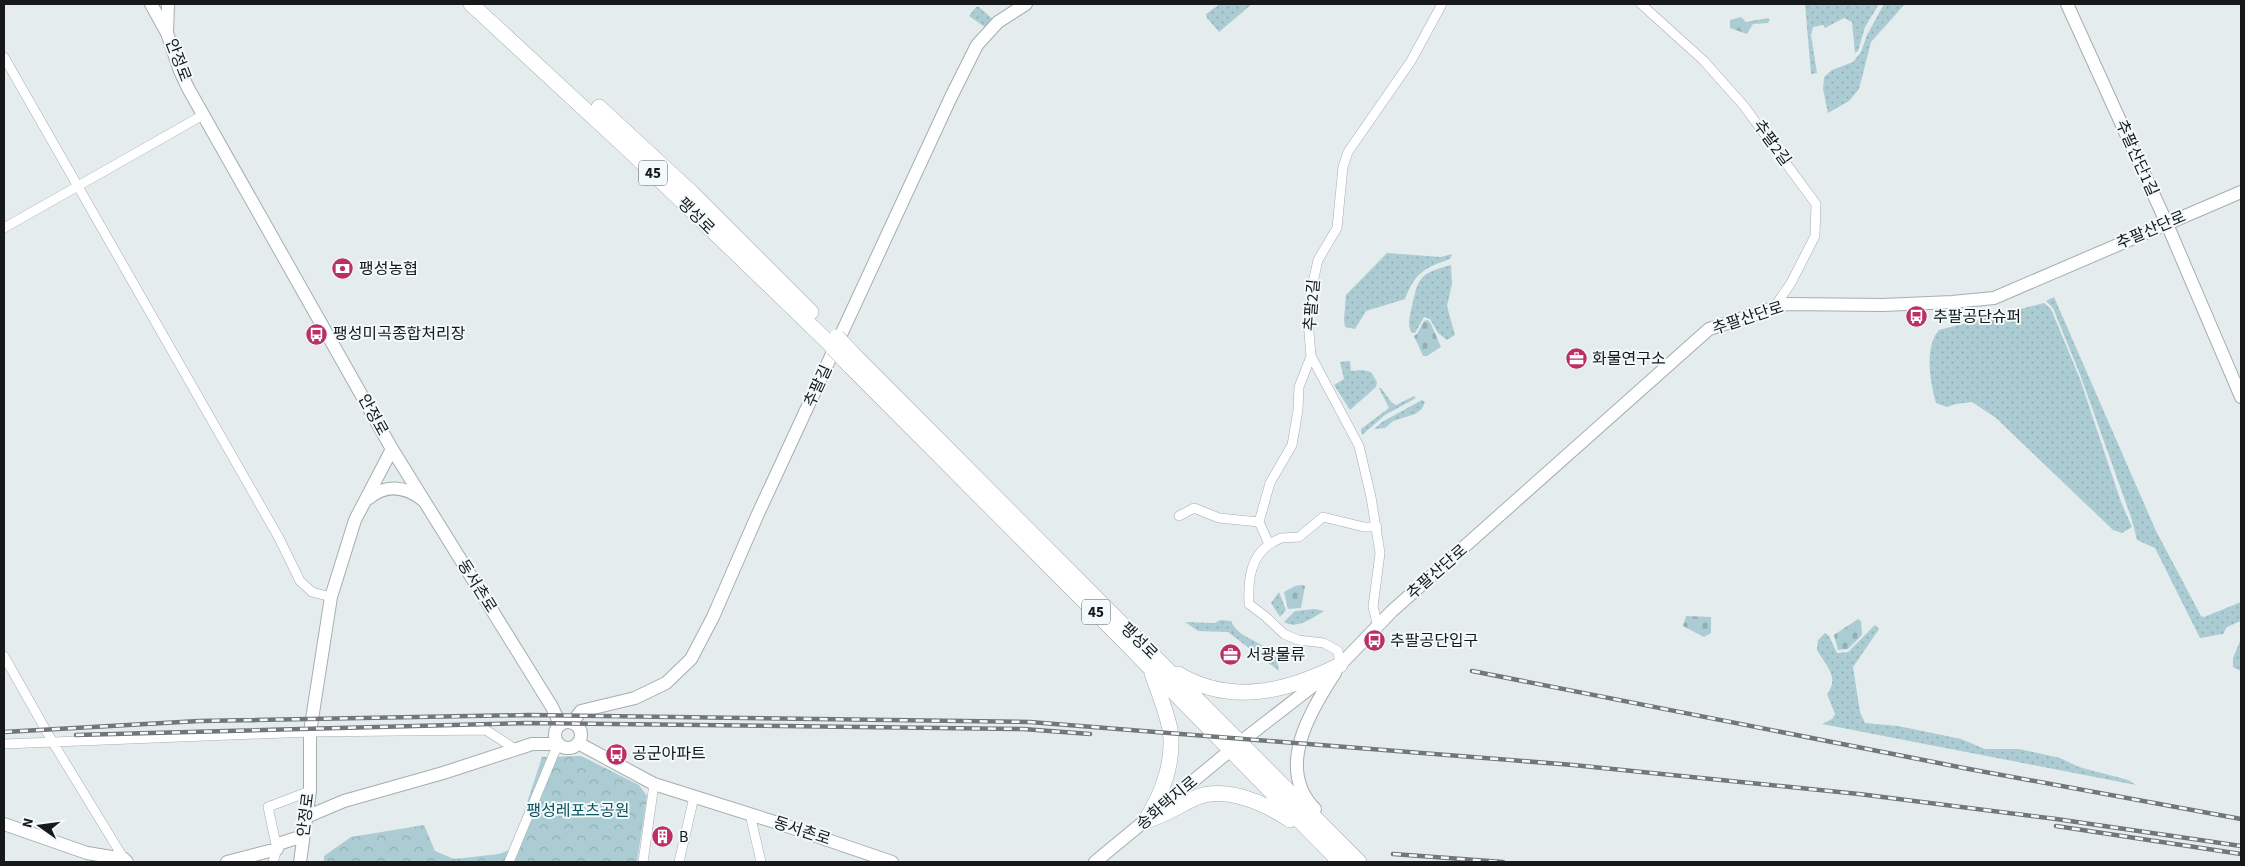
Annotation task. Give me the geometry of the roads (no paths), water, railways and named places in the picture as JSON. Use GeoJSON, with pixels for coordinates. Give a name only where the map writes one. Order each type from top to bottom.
{"type":"FeatureCollection","features":[{"type":"Feature","properties":{"kind":"main road","name":"팽성로"},"geometry":{"type":"LineString","coordinates":[[471,4],[834,342]]}},
{"type":"Feature","properties":{"kind":"main road","name":"팽성로"},"geometry":{"type":"LineString","coordinates":[[486,4],[692,193],[834,342],[1234,747],[1325,838],[1359,862]]}},
{"type":"Feature","properties":{"kind":"main road"},"geometry":{"type":"LineString","coordinates":[[1157,667],[1209,688],[1248,693],[1289,686],[1340,665]]}},
{"type":"Feature","properties":{"kind":"main road"},"geometry":{"type":"LineString","coordinates":[[1145,821],[1164,784],[1170,749],[1170,728],[1157,667]]}},
{"type":"Feature","properties":{"kind":"main road"},"geometry":{"type":"LineString","coordinates":[[1145,821],[1160,817],[1196,798],[1210,794],[1226,795],[1257,803],[1278,812],[1325,838]]}},
{"type":"Feature","properties":{"kind":"main road","name":"팽성로"},"geometry":{"type":"LineString","coordinates":[[1325,838],[1340,862]]}},
{"type":"Feature","properties":{"kind":"street","name":"안정로"},"geometry":{"type":"LineString","coordinates":[[151,4],[167,33],[180,71],[392,448],[355,520],[331,596],[310,732],[310,791],[300,862]]}},
{"type":"Feature","properties":{"kind":"street"},"geometry":{"type":"LineString","coordinates":[[167,33],[168,4]]}},
{"type":"Feature","properties":{"kind":"street","name":"추팔길"},"geometry":{"type":"LineString","coordinates":[[566,724],[580,711],[635,698],[666,683],[691,659],[713,617],[890,228],[977,45],[998,22],[1026,4]]}},
{"type":"Feature","properties":{"kind":"street","name":"추팔2길"},"geometry":{"type":"LineString","coordinates":[[1378,626],[1373,607],[1380,553],[1377,527],[1359,446],[1311,356],[1308,321],[1312,287],[1318,260],[1337,228],[1342,167],[1348,152],[1411,61],[1442,4]]}},
{"type":"Feature","properties":{"kind":"street","name":"추팔2길"},"geometry":{"type":"LineString","coordinates":[[1641,4],[1703,60],[1744,106],[1816,204],[1815,236],[1791,283],[1773,309]]}},
{"type":"Feature","properties":{"kind":"street","name":"추팔산단1길"},"geometry":{"type":"LineString","coordinates":[[2067,4],[2167,224],[2241,396]]}},
{"type":"Feature","properties":{"kind":"street"},"geometry":{"type":"LineString","coordinates":[[4,58],[278,538],[300,581],[312,592],[331,596]]}},
{"type":"Feature","properties":{"kind":"street"},"geometry":{"type":"LineString","coordinates":[[4,228],[204,115]]}},
{"type":"Feature","properties":{"kind":"street","name":"추팔산단로"},"geometry":{"type":"LineString","coordinates":[[1234,747],[1340,665],[1378,626],[1710,330],[1786,304],[1883,305],[1994,298],[2241,192]]}},
{"type":"Feature","properties":{"kind":"street"},"geometry":{"type":"LineString","coordinates":[[1274,542],[1269,544],[1259,522],[1270,483],[1292,444],[1298,410],[1299,387],[1311,356]]}},
{"type":"Feature","properties":{"kind":"street","name":"동서촌로"},"geometry":{"type":"LineString","coordinates":[[392,448],[552,707],[566,724]]}},
{"type":"Feature","properties":{"kind":"street"},"geometry":{"type":"LineString","coordinates":[[365,502],[379,490],[393,488],[417,496],[425,501]]}},
{"type":"Feature","properties":{"kind":"street"},"geometry":{"type":"LineString","coordinates":[[1179,516],[1194,508],[1219,518],[1259,522]]}},
{"type":"Feature","properties":{"kind":"street"},"geometry":{"type":"LineString","coordinates":[[1325,838],[1329,824],[1310,804],[1302,790],[1297,760],[1301,739],[1306,726],[1320,697],[1340,665],[1338,651],[1324,643],[1298,640],[1284,634],[1249,604],[1248,584],[1257,557],[1265,547],[1282,538],[1298,537],[1323,517],[1364,527],[1377,527]]}},
{"type":"Feature","properties":{"kind":"street"},"geometry":{"type":"LineString","coordinates":[[4,656],[52,741],[125,860]]}},
{"type":"Feature","properties":{"kind":"street"},"geometry":{"type":"LineString","coordinates":[[306,817],[344,801],[443,773],[532,744],[559,745],[571,748],[578,744],[580,733],[577,726],[566,724],[554,734],[559,745]]}},
{"type":"Feature","properties":{"kind":"street"},"geometry":{"type":"LineString","coordinates":[[4,744],[310,732],[486,730],[515,749]]}},
{"type":"Feature","properties":{"kind":"street","name":"동서촌로"},"geometry":{"type":"LineString","coordinates":[[578,744],[654,784],[892,862]]}},
{"type":"Feature","properties":{"kind":"street"},"geometry":{"type":"LineString","coordinates":[[509,862],[559,745]]}},
{"type":"Feature","properties":{"kind":"street","name":"송화택지로"},"geometry":{"type":"LineString","coordinates":[[1095,862],[1234,747]]}},
{"type":"Feature","properties":{"kind":"street"},"geometry":{"type":"LineString","coordinates":[[644,862],[654,784]]}},
{"type":"Feature","properties":{"kind":"street"},"geometry":{"type":"LineString","coordinates":[[277,848],[268,807],[310,791]]}},
{"type":"Feature","properties":{"kind":"street"},"geometry":{"type":"LineString","coordinates":[[679,862],[694,797]]}},
{"type":"Feature","properties":{"kind":"street"},"geometry":{"type":"LineString","coordinates":[[750,814],[761,862]]}},
{"type":"Feature","properties":{"kind":"street"},"geometry":{"type":"LineString","coordinates":[[4,824],[87,853],[125,860]]}},
{"type":"Feature","properties":{"kind":"street"},"geometry":{"type":"LineString","coordinates":[[273,862],[278,844],[303,836]]}},
{"type":"Feature","properties":{"kind":"street"},"geometry":{"type":"LineString","coordinates":[[227,862],[277,848]]}},
{"type":"Feature","properties":{"kind":"railway"},"geometry":{"type":"LineString","coordinates":[[1472,671],[1969,769],[2241,819]]}},
{"type":"Feature","properties":{"kind":"railway"},"geometry":{"type":"LineString","coordinates":[[4,732],[199,721],[529,715],[1030,722],[1573,765],[1859,794],[2056,819],[2241,846]]}},
{"type":"Feature","properties":{"kind":"railway"},"geometry":{"type":"LineString","coordinates":[[76,735],[527,723],[1023,729],[1090,734]]}},
{"type":"Feature","properties":{"kind":"railway"},"geometry":{"type":"LineString","coordinates":[[2056,826],[2241,854]]}},
{"type":"Feature","properties":{"kind":"railway"},"geometry":{"type":"LineString","coordinates":[[1393,854],[1503,862]]}},
{"type":"Feature","properties":{"kind":"place","name":"팽성농협"},"geometry":{"type":"Point","coordinates":[343,269]}},
{"type":"Feature","properties":{"kind":"place","name":"추팔공단슈퍼"},"geometry":{"type":"Point","coordinates":[1917,317]}},
{"type":"Feature","properties":{"kind":"place","name":"팽성미곡종합처리장"},"geometry":{"type":"Point","coordinates":[317,334]}},
{"type":"Feature","properties":{"kind":"place","name":"화물연구소"},"geometry":{"type":"Point","coordinates":[1576,359]}},
{"type":"Feature","properties":{"kind":"place","name":"추팔공단입구"},"geometry":{"type":"Point","coordinates":[1374,641]}},
{"type":"Feature","properties":{"kind":"place","name":"서광물류"},"geometry":{"type":"Point","coordinates":[1230,655]}},
{"type":"Feature","properties":{"kind":"place","name":"공군아파트"},"geometry":{"type":"Point","coordinates":[616,754]}},
{"type":"Feature","properties":{"kind":"place","name":"B"},"geometry":{"type":"Point","coordinates":[663,837]}},
{"type":"Feature","properties":{"kind":"park label","name":"팽성레포츠공원"},"geometry":{"type":"Point","coordinates":[578,811]}}]}
